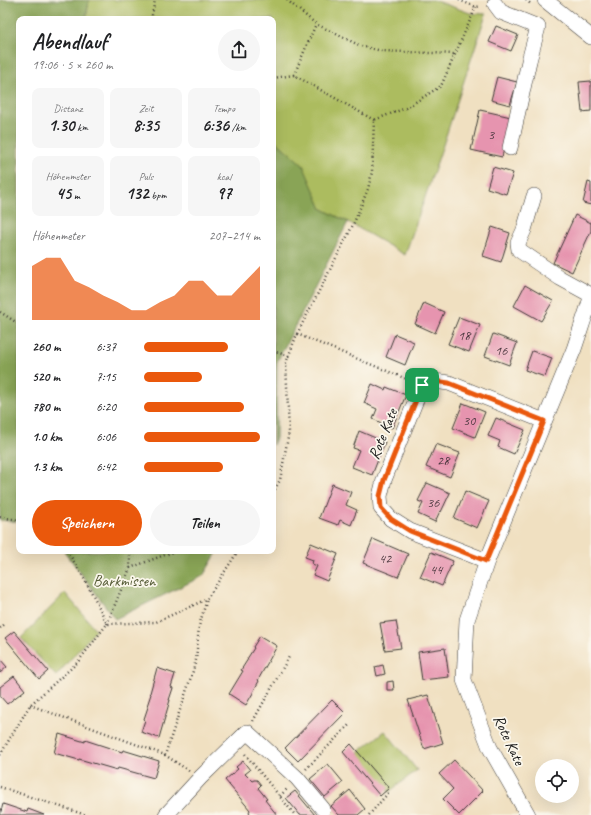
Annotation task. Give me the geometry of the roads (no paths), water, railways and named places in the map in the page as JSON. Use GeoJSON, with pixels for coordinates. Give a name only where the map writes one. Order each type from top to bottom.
{"type":"FeatureCollection","features":[{"type":"Feature","properties":{"kind":"street"},"geometry":{"type":"LineString","coordinates":[[545,0],[591,37]]}},
{"type":"Feature","properties":{"kind":"street"},"geometry":{"type":"LineString","coordinates":[[495,4],[501,12],[538,27],[510,148]]}},
{"type":"Feature","properties":{"kind":"street"},"geometry":{"type":"LineString","coordinates":[[534,196],[524,230],[518,243],[519,250],[560,278],[591,294]]}},
{"type":"Feature","properties":{"kind":"street","name":"Rote Kate"},"geometry":{"type":"LineString","coordinates":[[528,815],[490,748],[464,680],[467,620],[486,561],[574,348],[591,298]]}},
{"type":"Feature","properties":{"kind":"street","name":"Rote Kate"},"geometry":{"type":"LineString","coordinates":[[486,561],[410,531],[391,519],[381,508],[380,496],[384,480],[422,385],[434,381],[449,383],[544,421]]}},
{"type":"Feature","properties":{"kind":"street"},"geometry":{"type":"LineString","coordinates":[[166,815],[200,778],[247,732],[297,778],[322,809]]}},
{"type":"Feature","properties":{"kind":"park label","name":"Barkmissen"},"geometry":{"type":"Point","coordinates":[124,581]}}]}
